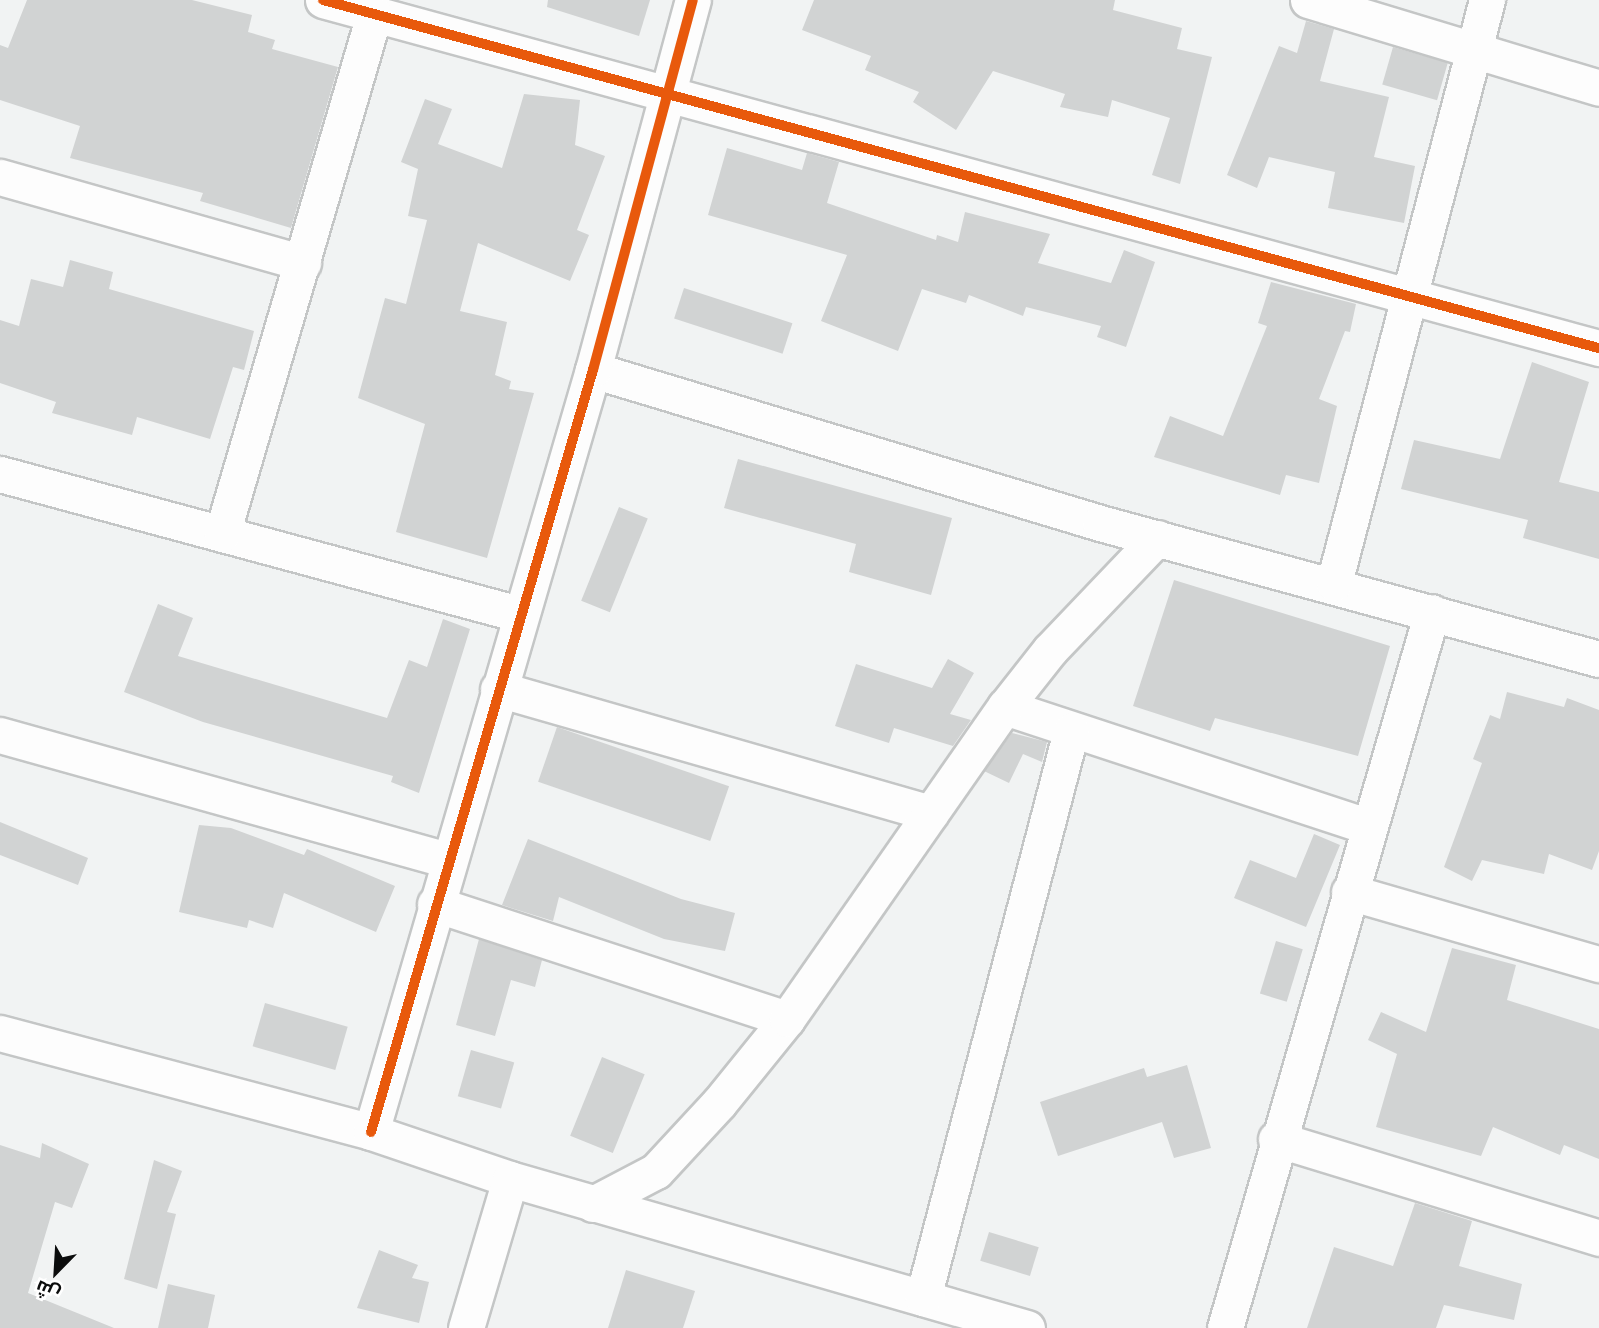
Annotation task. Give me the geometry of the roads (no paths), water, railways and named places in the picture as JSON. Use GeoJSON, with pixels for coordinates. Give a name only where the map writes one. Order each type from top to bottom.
{"type":"FeatureCollection","features":[{"type":"Feature","properties":{"kind":"street"},"geometry":{"type":"LineString","coordinates":[[323,0],[668,91],[1599,348]]}},
{"type":"Feature","properties":{"kind":"street"},"geometry":{"type":"LineString","coordinates":[[371,1132],[447,860],[593,370],[693,0]]}},
{"type":"Feature","properties":{"kind":"street"},"geometry":{"type":"LineString","coordinates":[[1308,0],[1599,88]]}},
{"type":"Feature","properties":{"kind":"street"},"geometry":{"type":"LineString","coordinates":[[1334,583],[1488,0]]}},
{"type":"Feature","properties":{"kind":"street"},"geometry":{"type":"LineString","coordinates":[[222,534],[374,15]]}},
{"type":"Feature","properties":{"kind":"street"},"geometry":{"type":"LineString","coordinates":[[0,177],[303,263]]}},
{"type":"Feature","properties":{"kind":"street"},"geometry":{"type":"LineString","coordinates":[[593,370],[1157,538],[1334,583],[1599,659]]}},
{"type":"Feature","properties":{"kind":"street"},"geometry":{"type":"LineString","coordinates":[[0,474],[519,614]]}},
{"type":"Feature","properties":{"kind":"street"},"geometry":{"type":"LineString","coordinates":[[593,1203],[656,1171],[787,1018],[1005,707],[1050,650],[1157,538]]}},
{"type":"Feature","properties":{"kind":"street"},"geometry":{"type":"LineString","coordinates":[[1225,1328],[1276,1139],[1432,612]]}},
{"type":"Feature","properties":{"kind":"street"},"geometry":{"type":"LineString","coordinates":[[498,688],[930,813]]}},
{"type":"Feature","properties":{"kind":"street"},"geometry":{"type":"LineString","coordinates":[[1005,707],[1071,731],[1369,827]]}},
{"type":"Feature","properties":{"kind":"street"},"geometry":{"type":"LineString","coordinates":[[923,1298],[1071,731]]}},
{"type":"Feature","properties":{"kind":"street"},"geometry":{"type":"LineString","coordinates":[[0,735],[447,860]]}},
{"type":"Feature","properties":{"kind":"street"},"geometry":{"type":"LineString","coordinates":[[1349,892],[1599,964]]}},
{"type":"Feature","properties":{"kind":"street"},"geometry":{"type":"LineString","coordinates":[[435,904],[787,1018]]}},
{"type":"Feature","properties":{"kind":"street"},"geometry":{"type":"LineString","coordinates":[[0,1033],[371,1132],[510,1179],[1027,1328]]}},
{"type":"Feature","properties":{"kind":"street"},"geometry":{"type":"LineString","coordinates":[[1276,1139],[1599,1238]]}},
{"type":"Feature","properties":{"kind":"street"},"geometry":{"type":"LineString","coordinates":[[466,1328],[510,1179]]}}]}
